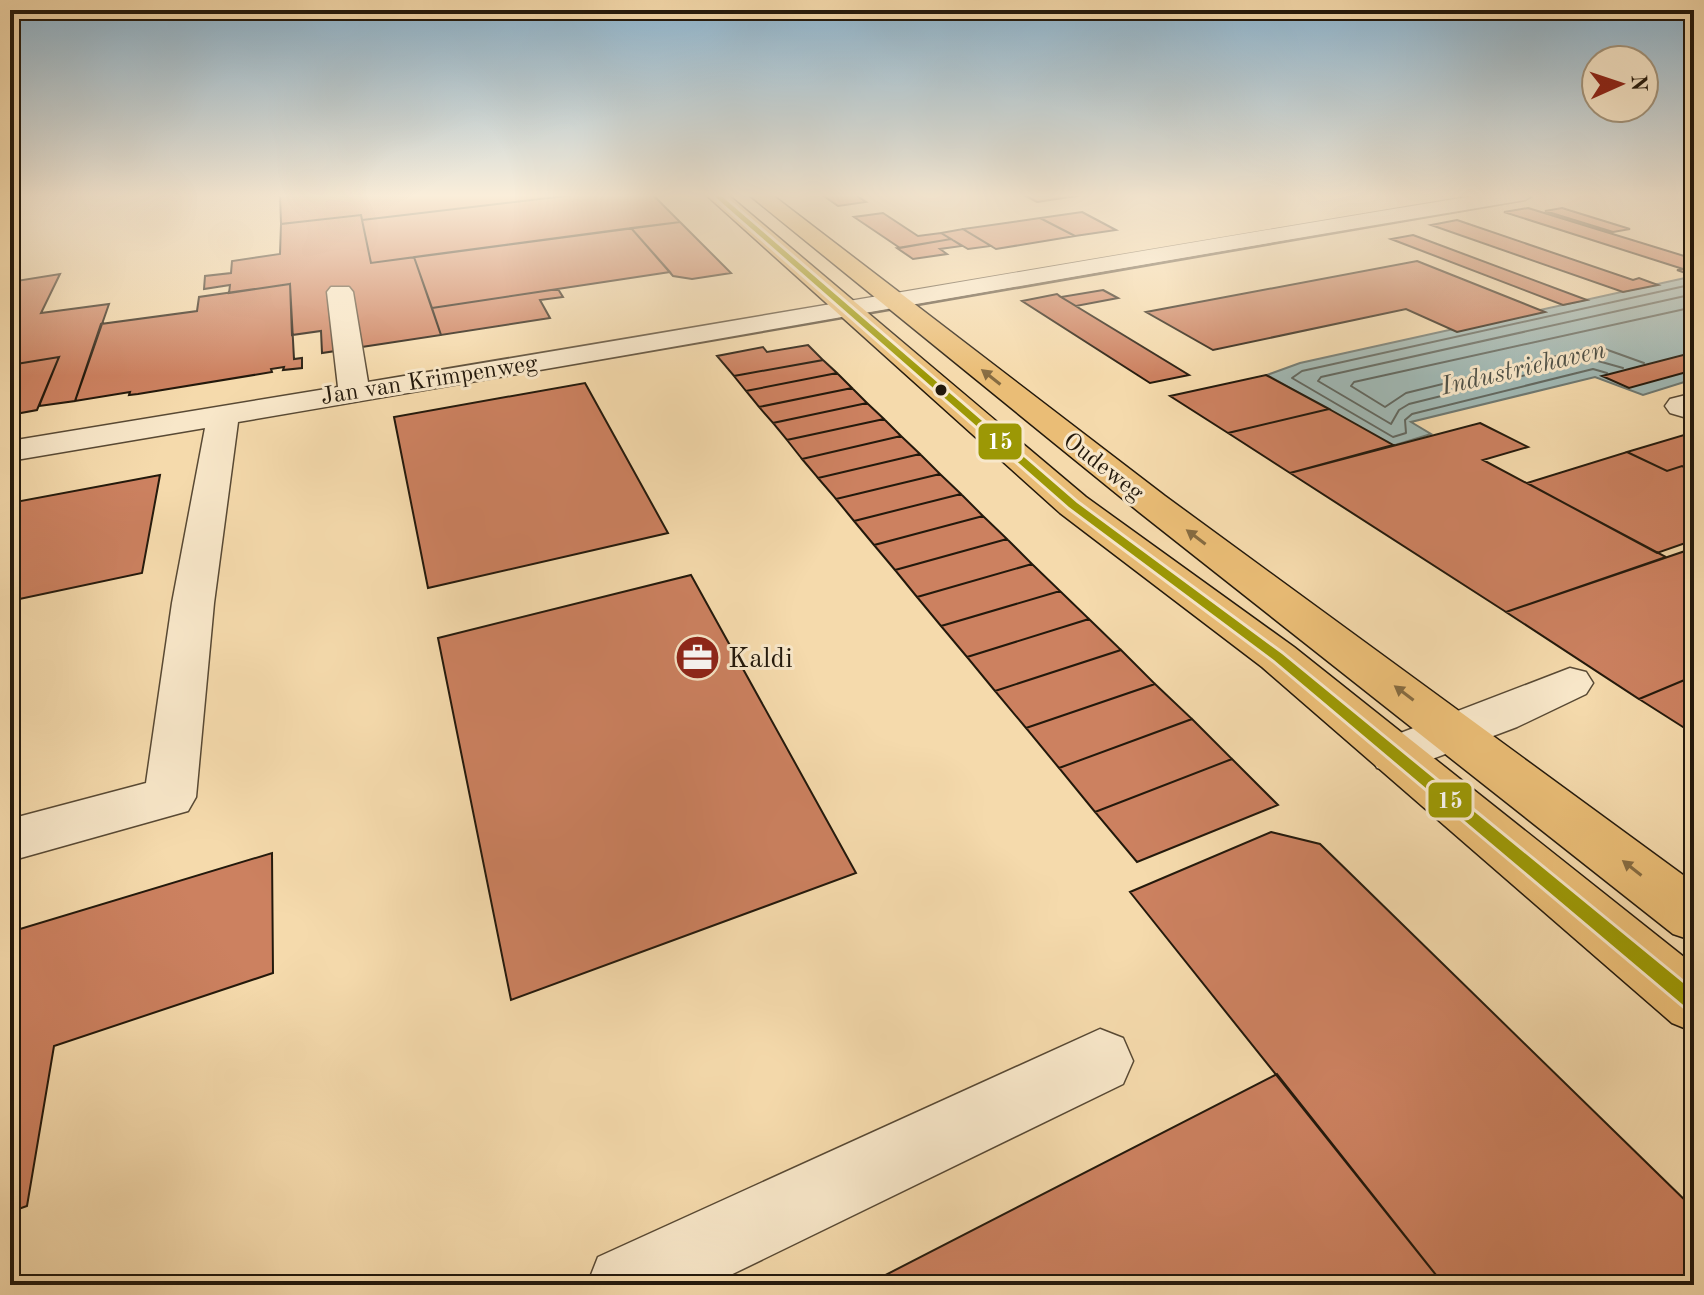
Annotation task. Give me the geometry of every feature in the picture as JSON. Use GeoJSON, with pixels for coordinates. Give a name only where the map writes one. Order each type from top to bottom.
{"type":"FeatureCollection","features":[{"type":"Feature","properties":{"kind":"main road","name":"Oudeweg"},"geometry":{"type":"LineString","coordinates":[[784,254],[1073,505],[1278,657],[1694,1003]]}},
{"type":"Feature","properties":{"kind":"main road","name":"Oudeweg"},"geometry":{"type":"LineString","coordinates":[[835,254],[1152,504],[1694,916]]}},
{"type":"Feature","properties":{"kind":"street","name":"Jan van Krimpenweg"},"geometry":{"type":"LineString","coordinates":[[10,451],[1154,254]]}},
{"type":"Feature","properties":{"kind":"street"},"geometry":{"type":"LineString","coordinates":[[340,292],[354,391]]}},
{"type":"Feature","properties":{"kind":"street"},"geometry":{"type":"LineString","coordinates":[[1694,402],[1681,406],[1694,411]]}},
{"type":"Feature","properties":{"kind":"street"},"geometry":{"type":"LineString","coordinates":[[10,840],[170,797],[193,603],[223,414]]}},
{"type":"Feature","properties":{"kind":"street"},"geometry":{"type":"LineString","coordinates":[[1395,755],[1570,683]]}},
{"type":"Feature","properties":{"kind":"street"},"geometry":{"type":"LineString","coordinates":[[626,1285],[1100,1061]]}},
{"type":"Feature","properties":{"kind":"water","name":"Industriehaven"},"geometry":{"type":"Polygon","coordinates":[[[1694,276],[1694,379],[1643,395],[1595,377],[1411,422],[1431,434],[1392,446],[1267,375],[1300,363],[1694,276]]]}},
{"type":"Feature","properties":{"kind":"building"},"geometry":{"type":"Polygon","coordinates":[[[277,254],[369,254],[371,263],[414,257],[441,335],[322,353],[321,331],[292,335],[290,284],[229,293],[230,285],[204,289],[205,276],[231,273],[232,261],[277,254]]]}},
{"type":"Feature","properties":{"kind":"building"},"geometry":{"type":"Polygon","coordinates":[[[369,254],[436,254],[371,263],[369,254]]]}},
{"type":"Feature","properties":{"kind":"building"},"geometry":{"type":"Polygon","coordinates":[[[654,254],[712,254],[731,273],[692,279],[673,276],[654,254]]]}},
{"type":"Feature","properties":{"kind":"building"},"geometry":{"type":"Polygon","coordinates":[[[654,254],[670,272],[432,308],[414,257],[654,254]]]}},
{"type":"Feature","properties":{"kind":"building"},"geometry":{"type":"Polygon","coordinates":[[[906,254],[944,254],[913,259],[906,254]]]}},
{"type":"Feature","properties":{"kind":"building"},"geometry":{"type":"Polygon","coordinates":[[[1431,254],[1465,254],[1587,300],[1563,305],[1431,254]]]}},
{"type":"Feature","properties":{"kind":"building"},"geometry":{"type":"Polygon","coordinates":[[[1515,254],[1558,254],[1633,280],[1639,278],[1658,285],[1623,292],[1515,254]]]}},
{"type":"Feature","properties":{"kind":"building"},"geometry":{"type":"Polygon","coordinates":[[[1637,254],[1679,254],[1694,259],[1694,276],[1677,270],[1683,269],[1637,254]]]}},
{"type":"Feature","properties":{"kind":"building"},"geometry":{"type":"Polygon","coordinates":[[[1417,261],[1545,312],[1457,332],[1406,309],[1213,350],[1146,312],[1417,261]]]}},
{"type":"Feature","properties":{"kind":"building"},"geometry":{"type":"Polygon","coordinates":[[[60,274],[41,313],[109,304],[75,401],[39,406],[59,357],[10,365],[10,282],[60,274]]]}},
{"type":"Feature","properties":{"kind":"building"},"geometry":{"type":"Polygon","coordinates":[[[290,284],[294,359],[302,358],[302,368],[283,370],[284,367],[271,369],[272,372],[138,394],[129,395],[130,392],[75,401],[101,324],[197,311],[199,297],[290,284]]]}},
{"type":"Feature","properties":{"kind":"building"},"geometry":{"type":"Polygon","coordinates":[[[558,289],[563,297],[540,300],[550,318],[441,335],[432,308],[558,289]]]}},
{"type":"Feature","properties":{"kind":"building"},"geometry":{"type":"Polygon","coordinates":[[[1103,290],[1118,298],[1076,306],[1061,297],[1103,290]]]}},
{"type":"Feature","properties":{"kind":"building"},"geometry":{"type":"Polygon","coordinates":[[[1057,294],[1189,375],[1150,383],[1022,301],[1057,294]]]}},
{"type":"Feature","properties":{"kind":"building"},"geometry":{"type":"Polygon","coordinates":[[[808,345],[823,360],[734,376],[717,356],[763,347],[767,352],[808,345]]]}},
{"type":"Feature","properties":{"kind":"building"},"geometry":{"type":"Polygon","coordinates":[[[1687,354],[1694,357],[1694,370],[1629,388],[1602,376],[1687,354]]]}},
{"type":"Feature","properties":{"kind":"building"},"geometry":{"type":"Polygon","coordinates":[[[59,357],[37,410],[10,415],[10,365],[59,357]]]}},
{"type":"Feature","properties":{"kind":"building"},"geometry":{"type":"Polygon","coordinates":[[[823,360],[837,373],[746,391],[734,376],[823,360]]]}},
{"type":"Feature","properties":{"kind":"building"},"geometry":{"type":"Polygon","coordinates":[[[837,373],[852,388],[759,407],[746,391],[837,373]]]}},
{"type":"Feature","properties":{"kind":"building"},"geometry":{"type":"Polygon","coordinates":[[[1266,375],[1329,409],[1228,433],[1170,396],[1266,375]]]}},
{"type":"Feature","properties":{"kind":"building"},"geometry":{"type":"Polygon","coordinates":[[[585,383],[668,533],[428,588],[394,417],[585,383]]]}},
{"type":"Feature","properties":{"kind":"building"},"geometry":{"type":"Polygon","coordinates":[[[852,388],[867,403],[773,423],[759,407],[852,388]]]}},
{"type":"Feature","properties":{"kind":"building"},"geometry":{"type":"Polygon","coordinates":[[[867,403],[884,419],[787,440],[773,423],[867,403]]]}},
{"type":"Feature","properties":{"kind":"building"},"geometry":{"type":"Polygon","coordinates":[[[1329,409],[1393,445],[1290,473],[1228,433],[1329,409]]]}},
{"type":"Feature","properties":{"kind":"building"},"geometry":{"type":"Polygon","coordinates":[[[884,419],[901,436],[802,459],[787,440],[884,419]]]}},
{"type":"Feature","properties":{"kind":"building"},"geometry":{"type":"Polygon","coordinates":[[[1480,423],[1528,447],[1483,460],[1666,557],[1506,612],[1290,473],[1480,423]]]}},
{"type":"Feature","properties":{"kind":"building"},"geometry":{"type":"Polygon","coordinates":[[[1694,432],[1694,472],[1682,466],[1667,471],[1627,452],[1694,432]]]}},
{"type":"Feature","properties":{"kind":"building"},"geometry":{"type":"Polygon","coordinates":[[[901,436],[920,454],[818,478],[802,459],[901,436]]]}},
{"type":"Feature","properties":{"kind":"building"},"geometry":{"type":"Polygon","coordinates":[[[1627,452],[1667,471],[1682,466],[1694,472],[1694,540],[1657,553],[1527,483],[1627,452]]]}},
{"type":"Feature","properties":{"kind":"building"},"geometry":{"type":"Polygon","coordinates":[[[920,454],[940,474],[836,499],[818,478],[920,454]]]}},
{"type":"Feature","properties":{"kind":"building"},"geometry":{"type":"Polygon","coordinates":[[[940,474],[961,494],[854,521],[836,499],[940,474]]]}},
{"type":"Feature","properties":{"kind":"building"},"geometry":{"type":"Polygon","coordinates":[[[160,475],[142,573],[10,601],[10,503],[160,475]]]}},
{"type":"Feature","properties":{"kind":"building"},"geometry":{"type":"Polygon","coordinates":[[[961,494],[983,516],[874,545],[854,521],[961,494]]]}},
{"type":"Feature","properties":{"kind":"building"},"geometry":{"type":"Polygon","coordinates":[[[983,516],[1007,539],[895,570],[874,545],[983,516]]]}},
{"type":"Feature","properties":{"kind":"building"},"geometry":{"type":"Polygon","coordinates":[[[1007,539],[1032,564],[917,597],[895,570],[1007,539]]]}},
{"type":"Feature","properties":{"kind":"building"},"geometry":{"type":"Polygon","coordinates":[[[1694,548],[1694,676],[1639,699],[1506,612],[1694,548]]]}},
{"type":"Feature","properties":{"kind":"building"},"geometry":{"type":"Polygon","coordinates":[[[1032,564],[1060,591],[941,626],[917,597],[1032,564]]]}},
{"type":"Feature","properties":{"kind":"building"},"geometry":{"type":"Polygon","coordinates":[[[691,575],[856,873],[511,1000],[438,638],[691,575]]]}},
{"type":"Feature","properties":{"kind":"building"},"geometry":{"type":"Polygon","coordinates":[[[1060,591],[1089,619],[967,657],[941,626],[1060,591]]]}},
{"type":"Feature","properties":{"kind":"building"},"geometry":{"type":"Polygon","coordinates":[[[1089,619],[1121,650],[995,691],[967,657],[1089,619]]]}},
{"type":"Feature","properties":{"kind":"building"},"geometry":{"type":"Polygon","coordinates":[[[1121,650],[1155,684],[1026,728],[995,691],[1121,650]]]}},
{"type":"Feature","properties":{"kind":"building"},"geometry":{"type":"Polygon","coordinates":[[[1694,676],[1694,734],[1639,699],[1694,676]]]}},
{"type":"Feature","properties":{"kind":"building"},"geometry":{"type":"Polygon","coordinates":[[[1155,684],[1192,719],[1059,768],[1026,728],[1155,684]]]}},
{"type":"Feature","properties":{"kind":"building"},"geometry":{"type":"Polygon","coordinates":[[[1192,719],[1232,759],[1095,812],[1059,768],[1192,719]]]}},
{"type":"Feature","properties":{"kind":"building"},"geometry":{"type":"Polygon","coordinates":[[[1232,759],[1278,805],[1137,862],[1095,812],[1232,759]]]}},
{"type":"Feature","properties":{"kind":"building"},"geometry":{"type":"Polygon","coordinates":[[[1271,832],[1320,844],[1694,1209],[1694,1285],[1444,1285],[1130,892],[1271,832]]]}},
{"type":"Feature","properties":{"kind":"building"},"geometry":{"type":"Polygon","coordinates":[[[272,853],[273,973],[54,1046],[27,1206],[10,1212],[10,932],[272,853]]]}},
{"type":"Feature","properties":{"kind":"building"},"geometry":{"type":"Polygon","coordinates":[[[1277,1074],[1444,1285],[866,1285],[1277,1074]]]}},
{"type":"Feature","properties":{"kind":"transit line","name":"15"},"geometry":{"type":"LineString","coordinates":[[785,254],[1073,505],[1278,657],[1694,1003]]}},
{"type":"Feature","properties":{"kind":"place","name":"Kaldi"},"geometry":{"type":"Point","coordinates":[697,657]}}]}
